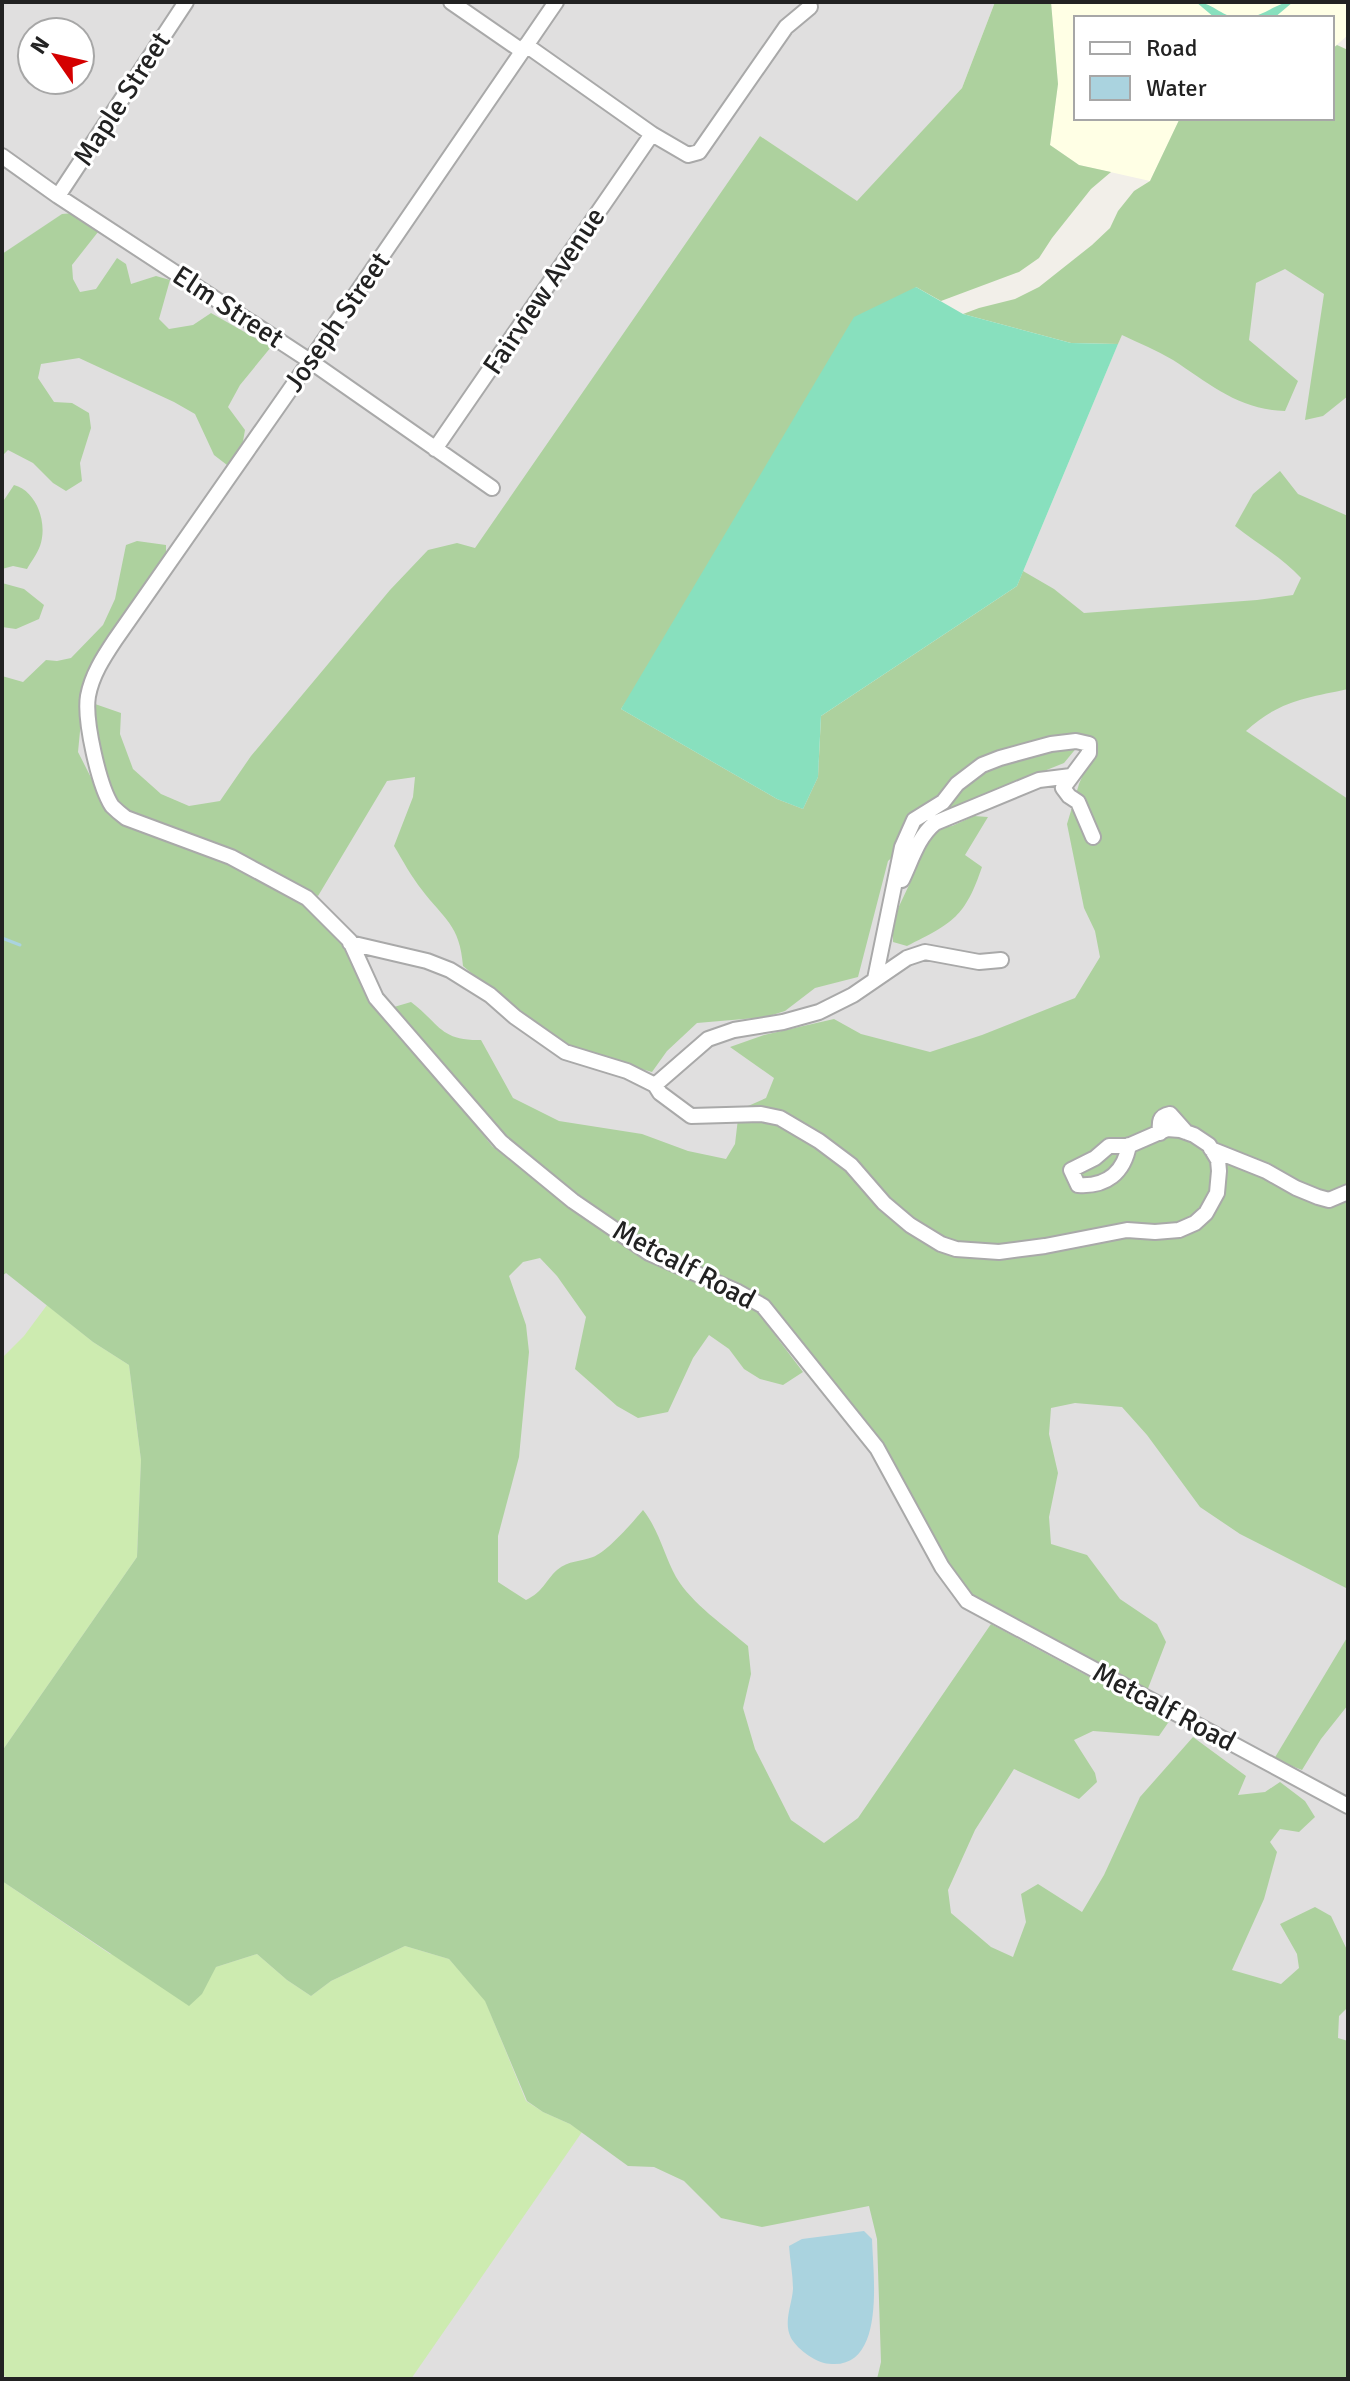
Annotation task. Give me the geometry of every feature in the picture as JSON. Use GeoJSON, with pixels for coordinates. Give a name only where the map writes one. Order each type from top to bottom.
{"type":"FeatureCollection","features":[{"type":"Feature","properties":{"kind":"street","name":"Maple Street"},"geometry":{"type":"LineString","coordinates":[[58,196],[186,2]]}},
{"type":"Feature","properties":{"kind":"street"},"geometry":{"type":"LineString","coordinates":[[451,2],[688,155],[699,152],[786,27],[810,7]]}},
{"type":"Feature","properties":{"kind":"street","name":"Joseph Street"},"geometry":{"type":"LineString","coordinates":[[115,640],[556,2]]}},
{"type":"Feature","properties":{"kind":"street","name":"Fairview Avenue"},"geometry":{"type":"LineString","coordinates":[[435,449],[652,134]]}},
{"type":"Feature","properties":{"kind":"street","name":"Elm Street"},"geometry":{"type":"LineString","coordinates":[[2,156],[310,361],[492,488]]}},
{"type":"Feature","properties":{"kind":"street","name":"Metcalf Road"},"geometry":{"type":"LineString","coordinates":[[115,640],[94,673],[87,700],[92,746],[113,806],[126,818],[231,857],[307,898],[350,943],[376,998],[501,1142],[573,1201],[649,1253],[763,1306],[877,1448],[942,1567],[967,1601],[1348,1806]]}},
{"type":"Feature","properties":{"kind":"street"},"geometry":{"type":"LineString","coordinates":[[875,979],[902,847],[914,820],[943,802],[957,784],[982,765],[1051,744],[1076,741],[1089,744],[1089,753],[1063,788],[1078,802],[1093,837]]}},
{"type":"Feature","properties":{"kind":"street"},"geometry":{"type":"LineString","coordinates":[[891,900],[922,834],[935,823],[1039,780],[1071,776]]}},
{"type":"Feature","properties":{"kind":"street"},"geometry":{"type":"LineString","coordinates":[[350,943],[427,961],[450,970],[490,995],[565,1052],[627,1071],[655,1085],[660,1093],[691,1116],[761,1114],[780,1118],[851,1165],[884,1203],[910,1225],[941,1244],[976,1252],[999,1252],[1127,1230],[1179,1230],[1195,1223],[1206,1213],[1217,1193],[1218,1160],[1211,1149]]}},
{"type":"Feature","properties":{"kind":"street"},"geometry":{"type":"LineString","coordinates":[[655,1085],[708,1039],[734,1030],[819,1012],[853,995],[907,958],[925,952],[979,962],[1001,960]]}},
{"type":"Feature","properties":{"kind":"street"},"geometry":{"type":"LineString","coordinates":[[1129,1145],[1167,1129],[1186,1132],[1211,1149],[1266,1171],[1318,1197],[1329,1200],[1348,1192]]}},
{"type":"Feature","properties":{"kind":"shaded area"},"geometry":{"type":"Polygon","coordinates":[[[2,2],[995,2],[962,88],[857,202],[760,136],[621,709],[777,799],[1017,586],[1125,327],[1348,149],[1348,2379],[8,2379],[2,2375],[2,2]]]}},
{"type":"Feature","properties":{"kind":"shaded area"},"geometry":{"type":"Polygon","coordinates":[[[1051,2],[1348,2],[1348,35],[1334,47],[1334,16],[1074,16],[1074,120],[1179,120],[1150,181],[1079,165],[1050,145],[1058,84],[1051,2]]]}},
{"type":"Feature","properties":{"kind":"green space"},"geometry":{"type":"Polygon","coordinates":[[[995,2],[1051,2],[1058,84],[1050,145],[1079,165],[1111,172],[1091,189],[1039,258],[1019,272],[941,301],[916,287],[621,709],[777,799],[803,809],[818,777],[821,716],[1017,586],[1023,571],[1054,589],[1084,613],[1293,595],[1301,578],[1235,526],[1253,494],[1280,471],[1298,494],[1348,516],[1348,689],[1282,707],[1246,731],[1348,799],[1348,1589],[1240,1534],[1200,1507],[1147,1435],[1122,1407],[1075,1403],[1051,1408],[1049,1434],[1058,1473],[1049,1517],[1051,1544],[1087,1555],[1120,1599],[1157,1624],[1166,1642],[1147,1691],[971,1597],[948,1566],[880,1441],[769,1305],[651,1247],[571,1194],[489,1120],[394,1007],[411,1002],[448,1034],[467,1040],[481,1040],[513,1098],[559,1121],[642,1134],[688,1151],[726,1159],[735,1144],[739,1110],[766,1098],[774,1078],[730,1047],[764,1035],[834,1019],[861,1034],[930,1052],[1075,998],[1100,957],[1095,931],[1084,908],[1067,824],[1094,749],[1087,735],[1064,763],[942,812],[888,861],[858,977],[815,988],[785,1011],[766,1017],[697,1023],[667,1051],[652,1072],[571,1049],[529,1021],[463,966],[455,932],[418,885],[394,846],[413,797],[415,777],[387,781],[318,896],[124,810],[107,783],[96,727],[95,704],[121,713],[120,734],[133,769],[161,794],[189,806],[220,801],[251,756],[390,590],[428,550],[457,543],[475,548],[760,136],[857,201],[962,88],[995,2]]]}},
{"type":"Feature","properties":{"kind":"green space"},"geometry":{"type":"Polygon","coordinates":[[[1196,2],[1230,16],[1213,16],[1196,2]]]}},
{"type":"Feature","properties":{"kind":"green space"},"geometry":{"type":"Polygon","coordinates":[[[1293,2],[1276,16],[1254,16],[1280,5],[1293,2]]]}},
{"type":"Feature","properties":{"kind":"green space"},"geometry":{"type":"Polygon","coordinates":[[[1337,45],[1348,50],[1348,396],[1323,416],[1305,420],[1324,294],[1285,269],[1256,283],[1249,340],[1298,381],[1285,411],[1268,410],[1239,401],[1167,356],[1122,335],[1118,344],[1071,343],[963,314],[1015,299],[1039,287],[1092,245],[1110,228],[1118,211],[1134,191],[1150,181],[1179,120],[1334,120],[1334,47],[1337,45]]]}},
{"type":"Feature","properties":{"kind":"green space"},"geometry":{"type":"Polygon","coordinates":[[[74,213],[98,232],[72,265],[73,279],[80,292],[96,289],[117,258],[126,264],[131,284],[156,276],[170,280],[159,319],[169,329],[193,325],[211,313],[271,347],[240,385],[228,407],[245,430],[242,447],[227,465],[214,455],[195,414],[79,358],[41,364],[38,378],[54,402],[72,403],[89,413],[91,428],[80,463],[82,481],[66,491],[33,463],[8,450],[2,456],[2,254],[62,214],[74,213]]]}},
{"type":"Feature","properties":{"kind":"green space"},"geometry":{"type":"Polygon","coordinates":[[[916,287],[963,314],[1071,343],[1118,344],[1017,586],[821,716],[818,777],[803,809],[777,799],[621,709],[854,317],[916,287]]]}},
{"type":"Feature","properties":{"kind":"green space"},"geometry":{"type":"Polygon","coordinates":[[[14,485],[22,488],[34,501],[43,528],[40,546],[27,569],[13,566],[2,569],[2,503],[14,485]]]}},
{"type":"Feature","properties":{"kind":"green space"},"geometry":{"type":"Polygon","coordinates":[[[137,541],[166,545],[166,557],[84,690],[78,752],[109,813],[125,824],[230,862],[303,900],[347,946],[421,1056],[492,1146],[610,1234],[756,1310],[803,1372],[783,1385],[760,1379],[744,1369],[729,1349],[709,1335],[693,1358],[668,1412],[638,1418],[617,1406],[575,1369],[586,1317],[540,1258],[523,1262],[509,1276],[526,1325],[529,1352],[519,1457],[498,1536],[498,1582],[526,1600],[561,1567],[593,1557],[605,1549],[643,1510],[683,1587],[748,1646],[751,1674],[743,1708],[755,1749],[791,1820],[824,1843],[858,1818],[991,1624],[1170,1720],[1159,1736],[1093,1731],[1074,1740],[1095,1773],[1097,1782],[1079,1799],[1014,1769],[975,1830],[948,1890],[951,1913],[991,1947],[1013,1957],[1026,1922],[1021,1894],[1038,1884],[1082,1912],[1104,1875],[1140,1797],[1193,1737],[1246,1776],[1238,1795],[1265,1792],[1280,1782],[1305,1801],[1315,1817],[1299,1832],[1280,1829],[1270,1842],[1277,1852],[1264,1899],[1232,1970],[1281,1984],[1299,1968],[1297,1954],[1280,1924],[1315,1907],[1331,1916],[1348,1952],[1348,2007],[1339,2016],[1338,2038],[1348,2041],[1348,2379],[877,2379],[881,2362],[877,2239],[869,2206],[762,2227],[721,2218],[684,2181],[654,2167],[628,2166],[570,2124],[527,2101],[485,2001],[449,1959],[405,1946],[331,1981],[311,1996],[257,1954],[216,1967],[202,1994],[189,2006],[2,1881],[2,1751],[137,1557],[141,1460],[129,1365],[93,1342],[6,1273],[2,1276],[2,676],[23,682],[46,660],[71,658],[103,625],[115,599],[126,545],[137,541]]]}},
{"type":"Feature","properties":{"kind":"green space"},"geometry":{"type":"Polygon","coordinates":[[[2,583],[24,589],[44,605],[39,619],[16,629],[2,627],[2,583]]]}},
{"type":"Feature","properties":{"kind":"green space"},"geometry":{"type":"Polygon","coordinates":[[[974,816],[988,817],[965,855],[982,867],[963,908],[936,931],[907,946],[893,942],[893,919],[923,847],[936,828],[952,826],[974,816]]]}},
{"type":"Feature","properties":{"kind":"green space"},"geometry":{"type":"Polygon","coordinates":[[[47,1305],[93,1342],[129,1365],[141,1460],[137,1557],[2,1751],[2,1358],[24,1336],[47,1305]]]}},
{"type":"Feature","properties":{"kind":"green space"},"geometry":{"type":"Polygon","coordinates":[[[1348,1636],[1348,1705],[1302,1770],[1274,1759],[1348,1636]]]}},
{"type":"Feature","properties":{"kind":"green space"},"geometry":{"type":"Polygon","coordinates":[[[2,1881],[110,1954],[216,1967],[257,1954],[311,1996],[331,1981],[405,1946],[449,1959],[485,2000],[526,2101],[582,2132],[411,2379],[9,2379],[2,2374],[2,1881]]]}},
{"type":"Feature","properties":{"kind":"water"},"geometry":{"type":"Polygon","coordinates":[[[864,2231],[872,2239],[874,2273],[869,2335],[861,2351],[849,2361],[832,2364],[820,2362],[798,2347],[789,2332],[793,2289],[789,2246],[802,2239],[864,2231]]]}},
{"type":"Feature","properties":{"kind":"waterway"},"geometry":{"type":"LineString","coordinates":[[2,938],[20,945]]}}]}
